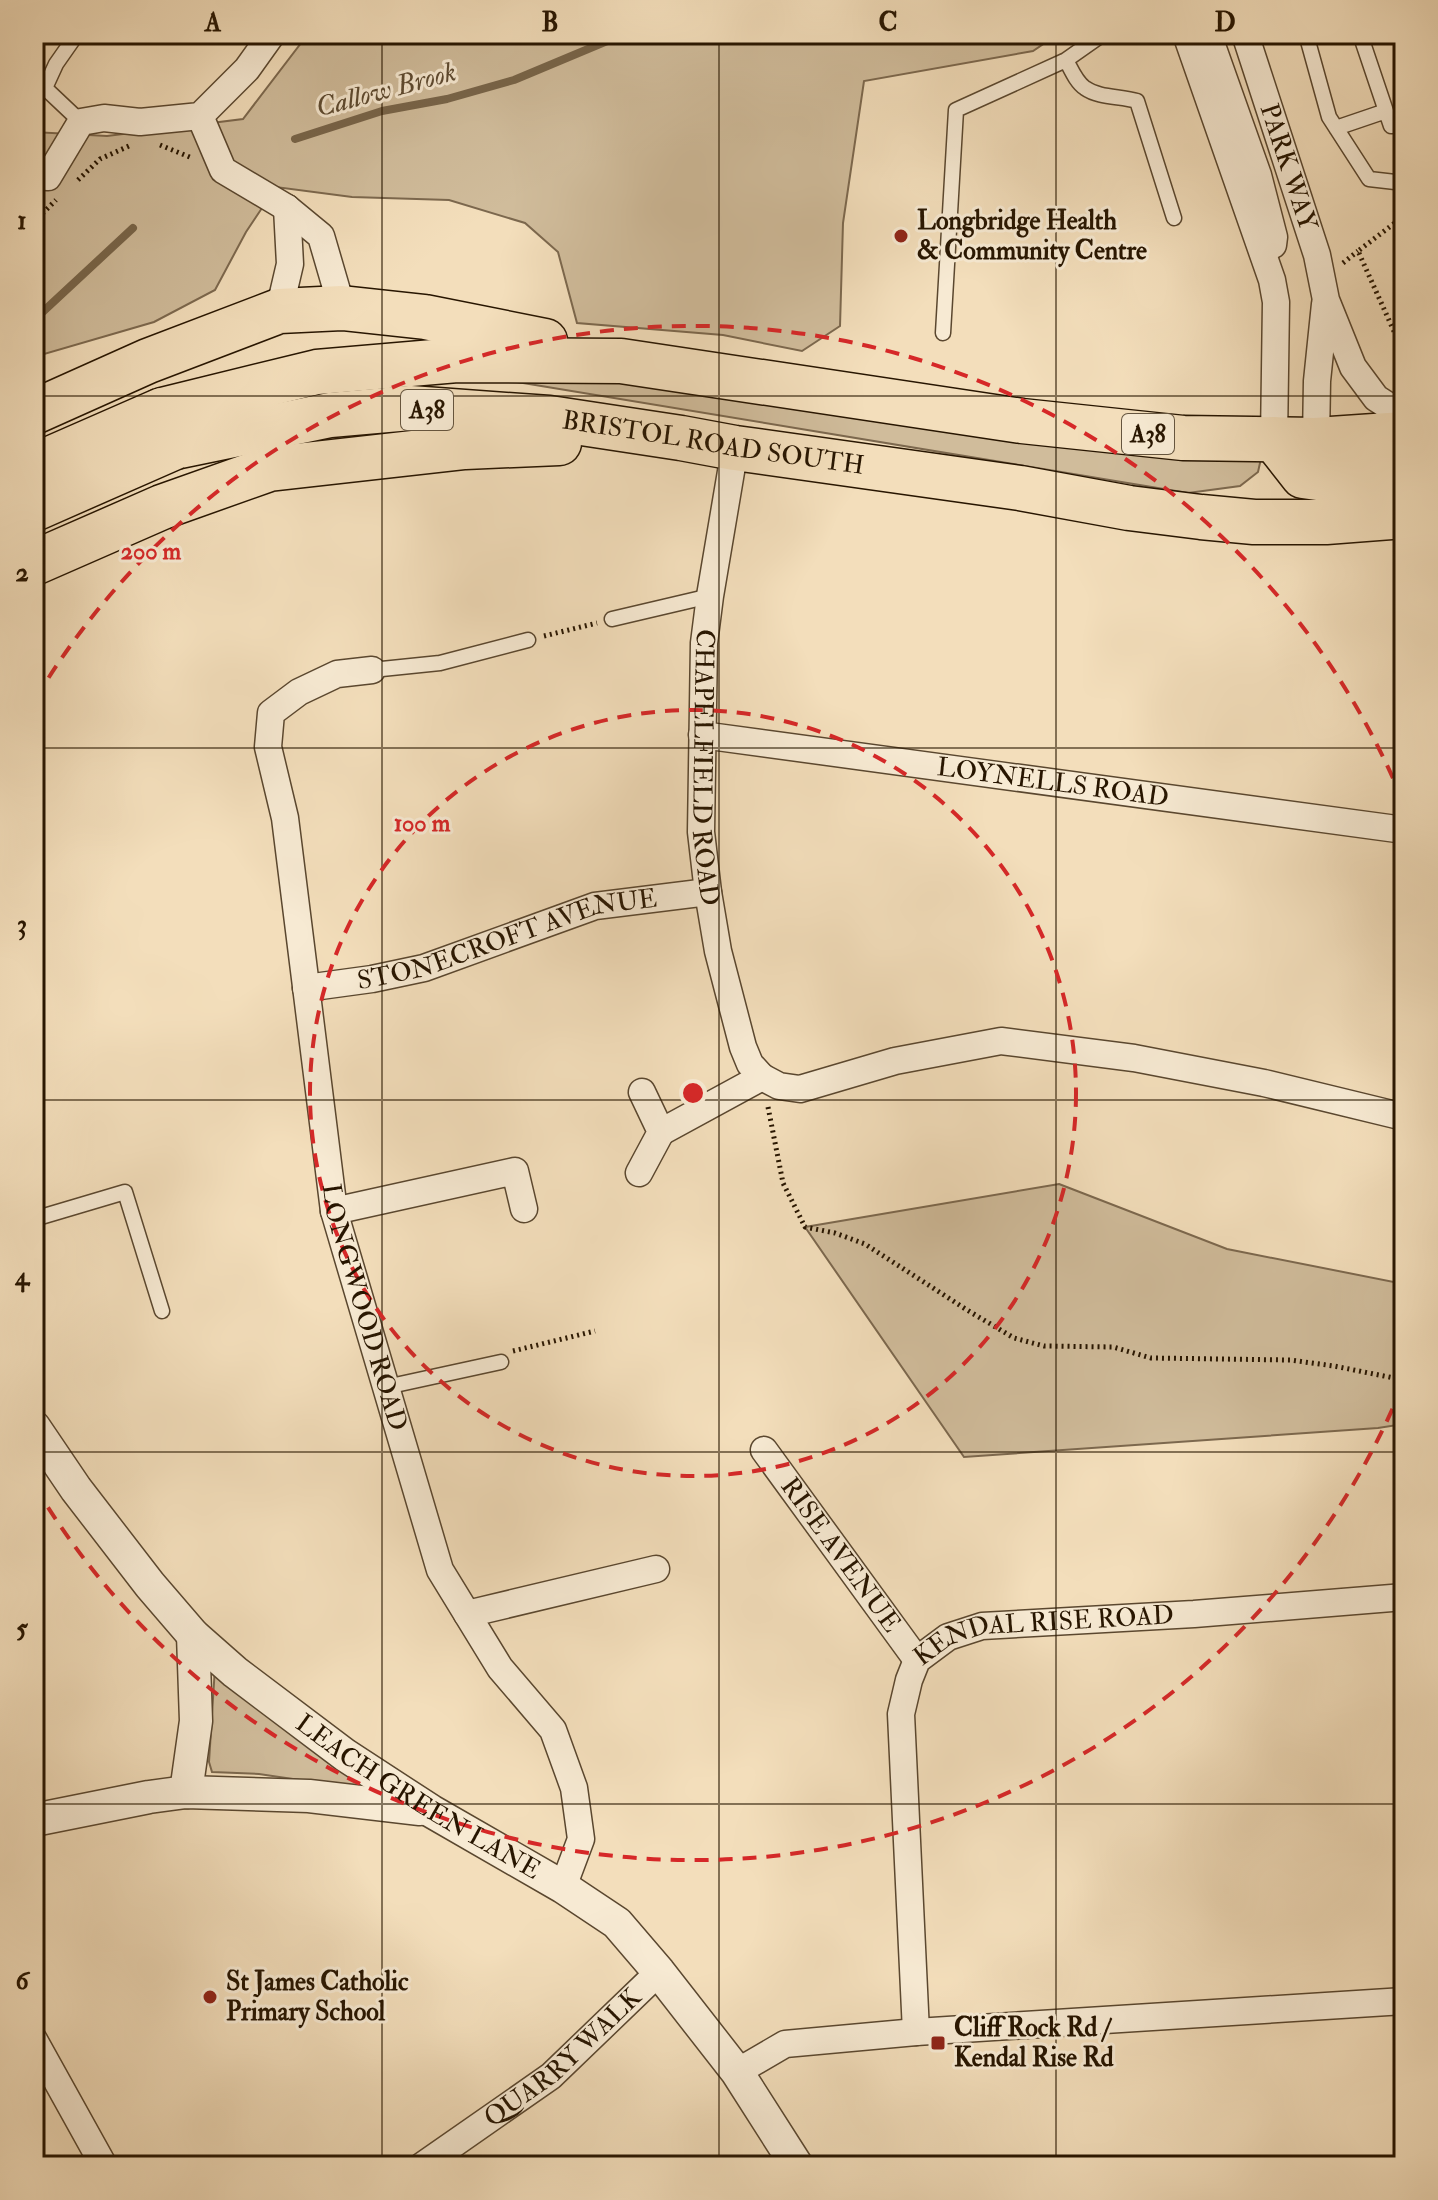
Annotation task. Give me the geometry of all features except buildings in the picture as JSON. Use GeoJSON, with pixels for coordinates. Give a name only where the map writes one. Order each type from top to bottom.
{"type":"FeatureCollection","features":[{"type":"Feature","properties":{"kind":"highway"},"geometry":{"type":"LineString","coordinates":[[34,412],[148,361],[279,311],[342,308],[425,317],[540,340],[621,361]]}},
{"type":"Feature","properties":{"kind":"highway","name":"BRISTOL ROAD SOUTH"},"geometry":{"type":"LineString","coordinates":[[34,466],[168,428],[317,372],[457,360],[621,361],[1022,421],[1298,452],[1404,434]]}},
{"type":"Feature","properties":{"kind":"highway","name":"BRISTOL ROAD SOUTH"},"geometry":{"type":"LineString","coordinates":[[34,509],[168,428],[410,408],[549,418],[1020,488],[1129,508],[1254,522],[1326,522],[1404,516]]}},
{"type":"Feature","properties":{"kind":"highway"},"geometry":{"type":"LineString","coordinates":[[34,563],[162,507],[269,469],[465,447],[681,438]]}},
{"type":"Feature","properties":{"kind":"highway"},"geometry":{"type":"LineString","coordinates":[[1254,522],[1298,452],[1339,481],[1404,475]]}},
{"type":"Feature","properties":{"kind":"street"},"geometry":{"type":"LineString","coordinates":[[34,176],[48,177],[81,122],[104,118],[140,122],[200,116],[247,69],[272,34]]}},
{"type":"Feature","properties":{"kind":"street","name":"PARK WAY"},"geometry":{"type":"LineString","coordinates":[[1186,34],[1272,280],[1298,452]]}},
{"type":"Feature","properties":{"kind":"street","name":"PARK WAY"},"geometry":{"type":"LineString","coordinates":[[1208,34],[1258,175],[1274,237],[1272,280]]}},
{"type":"Feature","properties":{"kind":"street","name":"PARK WAY"},"geometry":{"type":"LineString","coordinates":[[1245,34],[1317,255],[1326,300],[1353,367],[1376,398],[1404,416]]}},
{"type":"Feature","properties":{"kind":"street"},"geometry":{"type":"LineString","coordinates":[[200,116],[223,170],[287,208],[321,236],[342,308]]}},
{"type":"Feature","properties":{"kind":"street"},"geometry":{"type":"LineString","coordinates":[[279,311],[290,264],[287,208]]}},
{"type":"Feature","properties":{"kind":"street","name":"PARK WAY"},"geometry":{"type":"LineString","coordinates":[[1298,452],[1317,381],[1326,300]]}},
{"type":"Feature","properties":{"kind":"street","name":"CHAPELFIELD ROAD"},"geometry":{"type":"LineString","coordinates":[[735,448],[704,643],[701,832],[718,951],[743,1047],[750,1064],[762,1077]]}},
{"type":"Feature","properties":{"kind":"street","name":"LONGWOOD ROAD"},"geometry":{"type":"LineString","coordinates":[[372,670],[337,674],[299,692],[271,713],[268,747],[285,818],[334,1211],[440,1570],[500,1668],[553,1730],[574,1788],[581,1839],[563,1887]]}},
{"type":"Feature","properties":{"kind":"street","name":"LOYNELLS ROAD"},"geometry":{"type":"LineString","coordinates":[[702,735],[1404,830]]}},
{"type":"Feature","properties":{"kind":"street","name":"STONECROFT AVENUE"},"geometry":{"type":"LineString","coordinates":[[306,988],[424,968],[595,906],[708,892]]}},
{"type":"Feature","properties":{"kind":"street"},"geometry":{"type":"LineString","coordinates":[[639,1173],[661,1132],[762,1077],[779,1086],[800,1089],[895,1061],[1001,1041],[1134,1058],[1249,1080],[1404,1117]]}},
{"type":"Feature","properties":{"kind":"street"},"geometry":{"type":"LineString","coordinates":[[642,1092],[661,1132]]}},
{"type":"Feature","properties":{"kind":"street"},"geometry":{"type":"LineString","coordinates":[[334,1211],[515,1171],[524,1209]]}},
{"type":"Feature","properties":{"kind":"street","name":"LEACH GREEN LANE"},"geometry":{"type":"LineString","coordinates":[[34,1427],[76,1489],[150,1585],[193,1635],[235,1672],[345,1755],[431,1811],[563,1887],[617,1923],[737,2072],[797,2166]]}},
{"type":"Feature","properties":{"kind":"street","name":"RISE AVENUE"},"geometry":{"type":"LineString","coordinates":[[764,1450],[917,1660]]}},
{"type":"Feature","properties":{"kind":"street"},"geometry":{"type":"LineString","coordinates":[[467,1614],[656,1569]]}},
{"type":"Feature","properties":{"kind":"street","name":"KENDAL RISE ROAD"},"geometry":{"type":"LineString","coordinates":[[916,2032],[901,1714],[917,1660],[948,1637],[982,1626],[1194,1614],[1404,1597]]}},
{"type":"Feature","properties":{"kind":"street"},"geometry":{"type":"LineString","coordinates":[[186,1792],[196,1721],[193,1635]]}},
{"type":"Feature","properties":{"kind":"street"},"geometry":{"type":"LineString","coordinates":[[34,1820],[186,1792],[309,1796],[431,1811]]}},
{"type":"Feature","properties":{"kind":"street","name":"QUARRY WALK"},"geometry":{"type":"LineString","coordinates":[[422,2166],[551,2076],[659,1972]]}},
{"type":"Feature","properties":{"kind":"street"},"geometry":{"type":"LineString","coordinates":[[737,2072],[785,2044],[916,2032],[1404,2001]]}},
{"type":"Feature","properties":{"kind":"street"},"geometry":{"type":"LineString","coordinates":[[34,2040],[98,2164]]}},
{"type":"Feature","properties":{"kind":"lane"},"geometry":{"type":"LineString","coordinates":[[77,34],[56,64],[45,88],[81,122]]}},
{"type":"Feature","properties":{"kind":"lane"},"geometry":{"type":"LineString","coordinates":[[943,333],[956,110],[1066,60],[1103,34]]}},
{"type":"Feature","properties":{"kind":"lane"},"geometry":{"type":"LineString","coordinates":[[1306,34],[1329,117],[1369,179],[1404,183]]}},
{"type":"Feature","properties":{"kind":"lane"},"geometry":{"type":"LineString","coordinates":[[1360,34],[1391,126],[1404,124]]}},
{"type":"Feature","properties":{"kind":"lane"},"geometry":{"type":"LineString","coordinates":[[1066,60],[1085,88],[1100,95],[1137,101],[1174,218]]}},
{"type":"Feature","properties":{"kind":"lane"},"geometry":{"type":"LineString","coordinates":[[1336,128],[1386,111]]}},
{"type":"Feature","properties":{"kind":"lane"},"geometry":{"type":"LineString","coordinates":[[612,619],[710,596]]}},
{"type":"Feature","properties":{"kind":"lane"},"geometry":{"type":"LineString","coordinates":[[372,670],[440,663],[528,640]]}},
{"type":"Feature","properties":{"kind":"lane"},"geometry":{"type":"LineString","coordinates":[[34,1219],[125,1192],[162,1311]]}},
{"type":"Feature","properties":{"kind":"lane"},"geometry":{"type":"LineString","coordinates":[[386,1387],[501,1362]]}},
{"type":"Feature","properties":{"kind":"path"},"geometry":{"type":"LineString","coordinates":[[78,180],[100,159],[133,144]]}},
{"type":"Feature","properties":{"kind":"path"},"geometry":{"type":"LineString","coordinates":[[157,144],[223,170]]}},
{"type":"Feature","properties":{"kind":"path"},"geometry":{"type":"LineString","coordinates":[[34,222],[67,190]]}},
{"type":"Feature","properties":{"kind":"path"},"geometry":{"type":"LineString","coordinates":[[1343,263],[1404,216]]}},
{"type":"Feature","properties":{"kind":"path"},"geometry":{"type":"LineString","coordinates":[[1358,251],[1401,347],[1404,346]]}},
{"type":"Feature","properties":{"kind":"path"},"geometry":{"type":"LineString","coordinates":[[528,640],[612,619]]}},
{"type":"Feature","properties":{"kind":"path"},"geometry":{"type":"LineString","coordinates":[[762,1077],[783,1183],[805,1227],[835,1233],[865,1244],[1014,1338],[1044,1346],[1113,1347],[1151,1358],[1290,1360],[1404,1380]]}},
{"type":"Feature","properties":{"kind":"path"},"geometry":{"type":"LineString","coordinates":[[501,1362],[511,1351],[595,1331]]}},
{"type":"Feature","properties":{"kind":"shaded area"},"geometry":{"type":"Polygon","coordinates":[[[308,34],[1058,34],[1033,51],[864,81],[843,223],[840,326],[802,351],[723,335],[577,323],[558,252],[525,223],[449,200],[352,197],[276,187],[246,232],[215,290],[154,322],[34,357],[34,132],[107,136],[243,119],[308,34]]]}},
{"type":"Feature","properties":{"kind":"shaded area"},"geometry":{"type":"Polygon","coordinates":[[[624,379],[1262,454],[1258,472],[1240,486],[1188,493],[517,382],[624,379]]]}},
{"type":"Feature","properties":{"kind":"shaded area"},"geometry":{"type":"Polygon","coordinates":[[[1059,1184],[1227,1249],[1404,1284],[1404,1424],[964,1457],[805,1227],[1059,1184]]]}},
{"type":"Feature","properties":{"kind":"shaded area"},"geometry":{"type":"Polygon","coordinates":[[[215,1667],[374,1791],[259,1774],[212,1772],[209,1762],[215,1667]]]}},
{"type":"Feature","properties":{"kind":"waterway","name":"Callow Brook"},"geometry":{"type":"LineString","coordinates":[[295,139],[382,111],[447,99],[514,80],[612,39],[672,34]]}},
{"type":"Feature","properties":{"kind":"waterway","name":"Callow Brook"},"geometry":{"type":"LineString","coordinates":[[34,320],[133,228]]}},
{"type":"Feature","properties":{"kind":"place","name":"Longbridge Health & Community Centre"},"geometry":{"type":"Point","coordinates":[901,236]}},
{"type":"Feature","properties":{"kind":"place","name":"St James Catholic Primary School"},"geometry":{"type":"Point","coordinates":[210,1997]}},
{"type":"Feature","properties":{"kind":"place","name":"Cliff Rock Rd / Kendal Rise Rd"},"geometry":{"type":"Point","coordinates":[938,2043]}}]}
